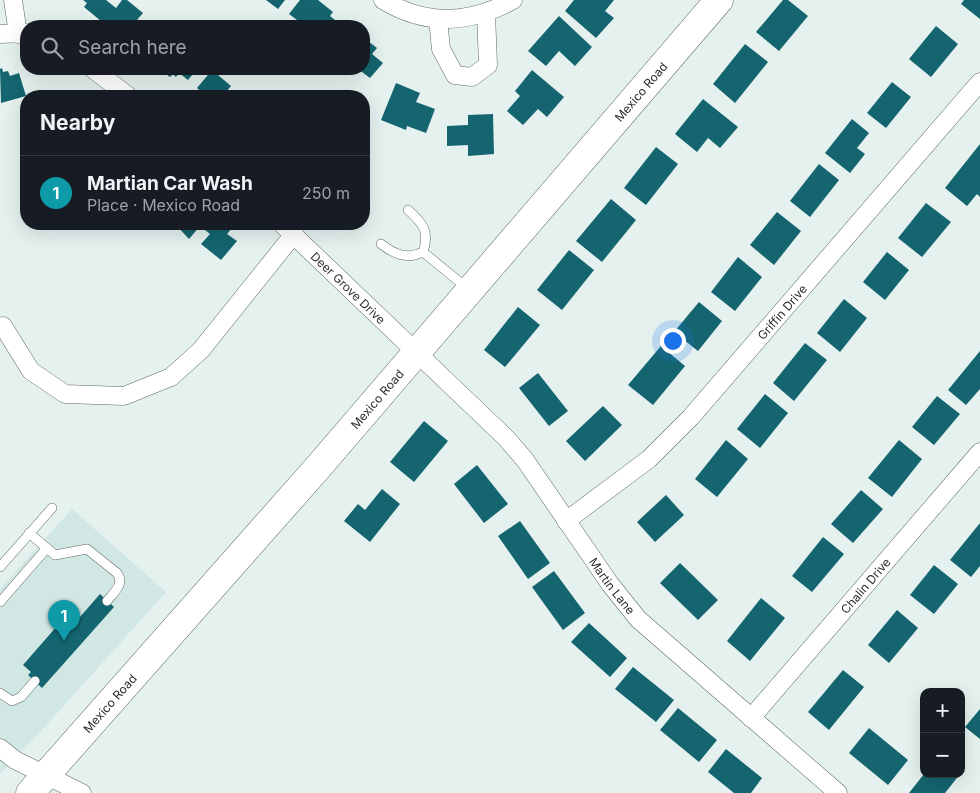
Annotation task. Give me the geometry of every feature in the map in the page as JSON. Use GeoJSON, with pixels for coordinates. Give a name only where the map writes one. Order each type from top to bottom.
{"type":"FeatureCollection","features":[{"type":"Feature","properties":{"kind":"main road","name":"Mexico Road"},"geometry":{"type":"LineString","coordinates":[[38,784],[320,465],[719,0]]}},
{"type":"Feature","properties":{"kind":"street"},"geometry":{"type":"LineString","coordinates":[[13,0],[20,26]]}},
{"type":"Feature","properties":{"kind":"street"},"geometry":{"type":"LineString","coordinates":[[383,0],[404,11],[438,19],[479,16],[513,0]]}},
{"type":"Feature","properties":{"kind":"street"},"geometry":{"type":"LineString","coordinates":[[438,19],[441,49],[455,74],[472,77],[488,65],[486,13]]}},
{"type":"Feature","properties":{"kind":"street"},"geometry":{"type":"LineString","coordinates":[[0,34],[20,34]]}},
{"type":"Feature","properties":{"kind":"street"},"geometry":{"type":"LineString","coordinates":[[101,75],[120,90]]}},
{"type":"Feature","properties":{"kind":"street","name":"Griffin Drive"},"geometry":{"type":"LineString","coordinates":[[566,521],[649,458],[692,417],[980,82]]}},
{"type":"Feature","properties":{"kind":"street"},"geometry":{"type":"LineString","coordinates":[[3,326],[31,371],[65,394],[124,396],[171,377],[201,350],[287,230]]}},
{"type":"Feature","properties":{"kind":"street","name":"Deer Grove Drive"},"geometry":{"type":"LineString","coordinates":[[289,230],[417,352]]}},
{"type":"Feature","properties":{"kind":"street","name":"Martin Lane"},"geometry":{"type":"LineString","coordinates":[[417,352],[506,438],[525,460],[610,584],[638,619],[838,793]]}},
{"type":"Feature","properties":{"kind":"street","name":"Chalin Drive"},"geometry":{"type":"LineString","coordinates":[[751,718],[980,452]]}},
{"type":"Feature","properties":{"kind":"street"},"geometry":{"type":"LineString","coordinates":[[0,748],[15,760],[38,784],[82,793]]}},
{"type":"Feature","properties":{"kind":"lane"},"geometry":{"type":"LineString","coordinates":[[408,210],[425,228],[427,242],[423,252]]}},
{"type":"Feature","properties":{"kind":"lane"},"geometry":{"type":"LineString","coordinates":[[381,244],[392,253],[401,256],[410,256],[423,252]]}},
{"type":"Feature","properties":{"kind":"lane"},"geometry":{"type":"LineString","coordinates":[[423,252],[470,290]]}},
{"type":"Feature","properties":{"kind":"lane"},"geometry":{"type":"LineString","coordinates":[[0,567],[52,508]]}},
{"type":"Feature","properties":{"kind":"lane"},"geometry":{"type":"LineString","coordinates":[[30,533],[55,555],[87,549],[117,573],[120,577],[119,586],[107,601]]}},
{"type":"Feature","properties":{"kind":"lane"},"geometry":{"type":"LineString","coordinates":[[0,602],[47,548]]}},
{"type":"Feature","properties":{"kind":"lane"},"geometry":{"type":"LineString","coordinates":[[0,693],[12,700],[21,697],[34,681]]}},
{"type":"Feature","properties":{"kind":"shaded area"},"geometry":{"type":"Polygon","coordinates":[[[72,509],[166,592],[0,774],[0,589],[72,509]]]}},
{"type":"Feature","properties":{"kind":"building"},"geometry":{"type":"Polygon","coordinates":[[[83,0],[106,0],[116,8],[122,0],[127,0],[143,13],[137,20],[100,20],[84,7],[87,3],[83,0]]]}},
{"type":"Feature","properties":{"kind":"building"},"geometry":{"type":"Polygon","coordinates":[[[266,0],[285,0],[278,9],[266,0]]]}},
{"type":"Feature","properties":{"kind":"building"},"geometry":{"type":"Polygon","coordinates":[[[300,0],[318,0],[333,12],[330,16],[335,20],[297,20],[289,14],[300,0]]]}},
{"type":"Feature","properties":{"kind":"building"},"geometry":{"type":"Polygon","coordinates":[[[574,0],[614,0],[605,11],[614,18],[596,38],[565,11],[574,0]]]}},
{"type":"Feature","properties":{"kind":"building"},"geometry":{"type":"Polygon","coordinates":[[[783,0],[788,0],[808,16],[779,51],[756,32],[783,0]]]}},
{"type":"Feature","properties":{"kind":"building"},"geometry":{"type":"Polygon","coordinates":[[[964,0],[980,0],[980,19],[961,4],[964,0]]]}},
{"type":"Feature","properties":{"kind":"building"},"geometry":{"type":"Polygon","coordinates":[[[559,16],[592,47],[575,66],[559,51],[546,66],[528,51],[559,16]]]}},
{"type":"Feature","properties":{"kind":"building"},"geometry":{"type":"Polygon","coordinates":[[[936,26],[958,44],[931,77],[909,59],[936,26]]]}},
{"type":"Feature","properties":{"kind":"building"},"geometry":{"type":"Polygon","coordinates":[[[370,43],[377,48],[372,54],[383,63],[370,78],[366,75],[370,75],[370,43]]]}},
{"type":"Feature","properties":{"kind":"building"},"geometry":{"type":"Polygon","coordinates":[[[745,44],[768,62],[735,103],[713,84],[745,44]]]}},
{"type":"Feature","properties":{"kind":"building"},"geometry":{"type":"Polygon","coordinates":[[[2,68],[3,72],[8,71],[10,76],[19,73],[24,90],[20,90],[20,98],[1,103],[0,69],[2,68]]]}},
{"type":"Feature","properties":{"kind":"building"},"geometry":{"type":"Polygon","coordinates":[[[532,70],[564,97],[547,117],[538,109],[523,125],[507,111],[520,96],[515,91],[532,70]]]}},
{"type":"Feature","properties":{"kind":"building"},"geometry":{"type":"Polygon","coordinates":[[[182,75],[192,75],[188,80],[182,75]]]}},
{"type":"Feature","properties":{"kind":"building"},"geometry":{"type":"Polygon","coordinates":[[[208,75],[218,75],[231,86],[228,90],[199,90],[197,88],[208,75]]]}},
{"type":"Feature","properties":{"kind":"building"},"geometry":{"type":"Polygon","coordinates":[[[892,82],[911,97],[886,128],[867,113],[892,82]]]}},
{"type":"Feature","properties":{"kind":"building"},"geometry":{"type":"Polygon","coordinates":[[[396,83],[420,93],[416,102],[435,109],[426,133],[407,126],[406,130],[381,120],[396,83]]]}},
{"type":"Feature","properties":{"kind":"building"},"geometry":{"type":"Polygon","coordinates":[[[703,99],[738,127],[720,148],[708,138],[697,152],[675,134],[703,99]]]}},
{"type":"Feature","properties":{"kind":"building"},"geometry":{"type":"Polygon","coordinates":[[[493,114],[494,154],[468,156],[468,145],[447,146],[447,126],[468,125],[468,115],[493,114]]]}},
{"type":"Feature","properties":{"kind":"building"},"geometry":{"type":"Polygon","coordinates":[[[852,119],[869,133],[857,148],[865,154],[850,173],[825,153],[852,119]]]}},
{"type":"Feature","properties":{"kind":"building"},"geometry":{"type":"Polygon","coordinates":[[[980,144],[980,197],[977,194],[967,206],[945,188],[980,144]]]}},
{"type":"Feature","properties":{"kind":"building"},"geometry":{"type":"Polygon","coordinates":[[[656,147],[678,164],[646,205],[624,188],[656,147]]]}},
{"type":"Feature","properties":{"kind":"building"},"geometry":{"type":"Polygon","coordinates":[[[819,164],[839,180],[810,217],[790,201],[819,164]]]}},
{"type":"Feature","properties":{"kind":"building"},"geometry":{"type":"Polygon","coordinates":[[[611,199],[636,220],[602,262],[576,241],[611,199]]]}},
{"type":"Feature","properties":{"kind":"building"},"geometry":{"type":"Polygon","coordinates":[[[926,203],[951,222],[922,257],[898,238],[926,203]]]}},
{"type":"Feature","properties":{"kind":"building"},"geometry":{"type":"Polygon","coordinates":[[[777,212],[801,231],[774,265],[750,245],[777,212]]]}},
{"type":"Feature","properties":{"kind":"building"},"geometry":{"type":"Polygon","coordinates":[[[181,230],[197,230],[189,239],[181,230]]]}},
{"type":"Feature","properties":{"kind":"building"},"geometry":{"type":"Polygon","coordinates":[[[205,230],[230,230],[227,234],[237,241],[221,260],[201,244],[210,234],[205,230]]]}},
{"type":"Feature","properties":{"kind":"building"},"geometry":{"type":"Polygon","coordinates":[[[569,250],[594,270],[562,310],[537,290],[569,250]]]}},
{"type":"Feature","properties":{"kind":"building"},"geometry":{"type":"Polygon","coordinates":[[[887,252],[909,270],[885,300],[863,282],[887,252]]]}},
{"type":"Feature","properties":{"kind":"building"},"geometry":{"type":"Polygon","coordinates":[[[738,257],[762,277],[735,311],[711,292],[738,257]]]}},
{"type":"Feature","properties":{"kind":"building"},"geometry":{"type":"Polygon","coordinates":[[[844,299],[867,318],[840,352],[817,333],[844,299]]]}},
{"type":"Feature","properties":{"kind":"building"},"geometry":{"type":"Polygon","coordinates":[[[699,302],[722,321],[698,351],[674,332],[699,302]]]}},
{"type":"Feature","properties":{"kind":"building"},"geometry":{"type":"Polygon","coordinates":[[[518,307],[540,325],[505,367],[484,350],[518,307]]]}},
{"type":"Feature","properties":{"kind":"building"},"geometry":{"type":"Polygon","coordinates":[[[805,343],[827,360],[794,401],[773,383],[805,343]]]}},
{"type":"Feature","properties":{"kind":"building"},"geometry":{"type":"Polygon","coordinates":[[[661,346],[685,366],[653,405],[628,385],[661,346]]]}},
{"type":"Feature","properties":{"kind":"building"},"geometry":{"type":"Polygon","coordinates":[[[980,351],[980,389],[966,405],[948,390],[980,351]]]}},
{"type":"Feature","properties":{"kind":"building"},"geometry":{"type":"Polygon","coordinates":[[[538,373],[568,411],[549,426],[519,388],[538,373]]]}},
{"type":"Feature","properties":{"kind":"building"},"geometry":{"type":"Polygon","coordinates":[[[765,394],[788,413],[760,448],[737,429],[765,394]]]}},
{"type":"Feature","properties":{"kind":"building"},"geometry":{"type":"Polygon","coordinates":[[[937,396],[960,414],[934,445],[912,427],[937,396]]]}},
{"type":"Feature","properties":{"kind":"building"},"geometry":{"type":"Polygon","coordinates":[[[603,406],[622,425],[585,461],[566,441],[603,406]]]}},
{"type":"Feature","properties":{"kind":"building"},"geometry":{"type":"Polygon","coordinates":[[[424,421],[448,441],[414,482],[390,462],[424,421]]]}},
{"type":"Feature","properties":{"kind":"building"},"geometry":{"type":"Polygon","coordinates":[[[726,440],[748,459],[717,497],[695,479],[726,440]]]}},
{"type":"Feature","properties":{"kind":"building"},"geometry":{"type":"Polygon","coordinates":[[[899,440],[922,459],[892,497],[868,478],[899,440]]]}},
{"type":"Feature","properties":{"kind":"building"},"geometry":{"type":"Polygon","coordinates":[[[477,465],[508,504],[484,523],[454,484],[477,465]]]}},
{"type":"Feature","properties":{"kind":"building"},"geometry":{"type":"Polygon","coordinates":[[[382,489],[400,504],[370,542],[344,521],[358,504],[365,510],[382,489]]]}},
{"type":"Feature","properties":{"kind":"building"},"geometry":{"type":"Polygon","coordinates":[[[861,490],[883,509],[853,543],[831,524],[861,490]]]}},
{"type":"Feature","properties":{"kind":"building"},"geometry":{"type":"Polygon","coordinates":[[[666,495],[684,515],[655,542],[637,522],[666,495]]]}},
{"type":"Feature","properties":{"kind":"building"},"geometry":{"type":"Polygon","coordinates":[[[520,521],[550,563],[528,579],[498,536],[520,521]]]}},
{"type":"Feature","properties":{"kind":"building"},"geometry":{"type":"Polygon","coordinates":[[[980,523],[980,566],[971,577],[950,560],[980,523]]]}},
{"type":"Feature","properties":{"kind":"building"},"geometry":{"type":"Polygon","coordinates":[[[823,537],[844,554],[812,592],[792,576],[823,537]]]}},
{"type":"Feature","properties":{"kind":"building"},"geometry":{"type":"Polygon","coordinates":[[[680,563],[718,600],[698,620],[660,583],[680,563]]]}},
{"type":"Feature","properties":{"kind":"building"},"geometry":{"type":"Polygon","coordinates":[[[934,565],[958,584],[934,614],[910,595],[934,565]]]}},
{"type":"Feature","properties":{"kind":"building"},"geometry":{"type":"Polygon","coordinates":[[[554,571],[585,613],[563,630],[532,587],[554,571]]]}},
{"type":"Feature","properties":{"kind":"building"},"geometry":{"type":"Polygon","coordinates":[[[100,594],[114,607],[42,688],[28,675],[31,672],[23,665],[71,610],[80,617],[100,594]]]}},
{"type":"Feature","properties":{"kind":"building"},"geometry":{"type":"Polygon","coordinates":[[[761,598],[785,618],[750,661],[727,641],[761,598]]]}},
{"type":"Feature","properties":{"kind":"building"},"geometry":{"type":"Polygon","coordinates":[[[897,610],[918,628],[889,663],[868,645],[897,610]]]}},
{"type":"Feature","properties":{"kind":"building"},"geometry":{"type":"Polygon","coordinates":[[[589,623],[627,658],[610,677],[571,642],[589,623]]]}},
{"type":"Feature","properties":{"kind":"building"},"geometry":{"type":"Polygon","coordinates":[[[633,667],[674,700],[656,722],[615,689],[633,667]]]}},
{"type":"Feature","properties":{"kind":"building"},"geometry":{"type":"Polygon","coordinates":[[[843,670],[864,687],[829,730],[808,712],[843,670]]]}},
{"type":"Feature","properties":{"kind":"building"},"geometry":{"type":"Polygon","coordinates":[[[678,708],[717,740],[699,762],[660,730],[678,708]]]}},
{"type":"Feature","properties":{"kind":"building"},"geometry":{"type":"Polygon","coordinates":[[[980,709],[980,739],[965,727],[980,709]]]}},
{"type":"Feature","properties":{"kind":"building"},"geometry":{"type":"Polygon","coordinates":[[[869,728],[908,760],[888,785],[849,753],[869,728]]]}},
{"type":"Feature","properties":{"kind":"building"},"geometry":{"type":"Polygon","coordinates":[[[726,749],[762,778],[751,793],[734,793],[708,772],[726,749]]]}},
{"type":"Feature","properties":{"kind":"building"},"geometry":{"type":"Polygon","coordinates":[[[921,778],[957,778],[945,793],[909,793],[921,778]]]}},
{"type":"Feature","properties":{"kind":"place","name":"Martian Car Wash"},"geometry":{"type":"Point","coordinates":[64,641]}}]}
